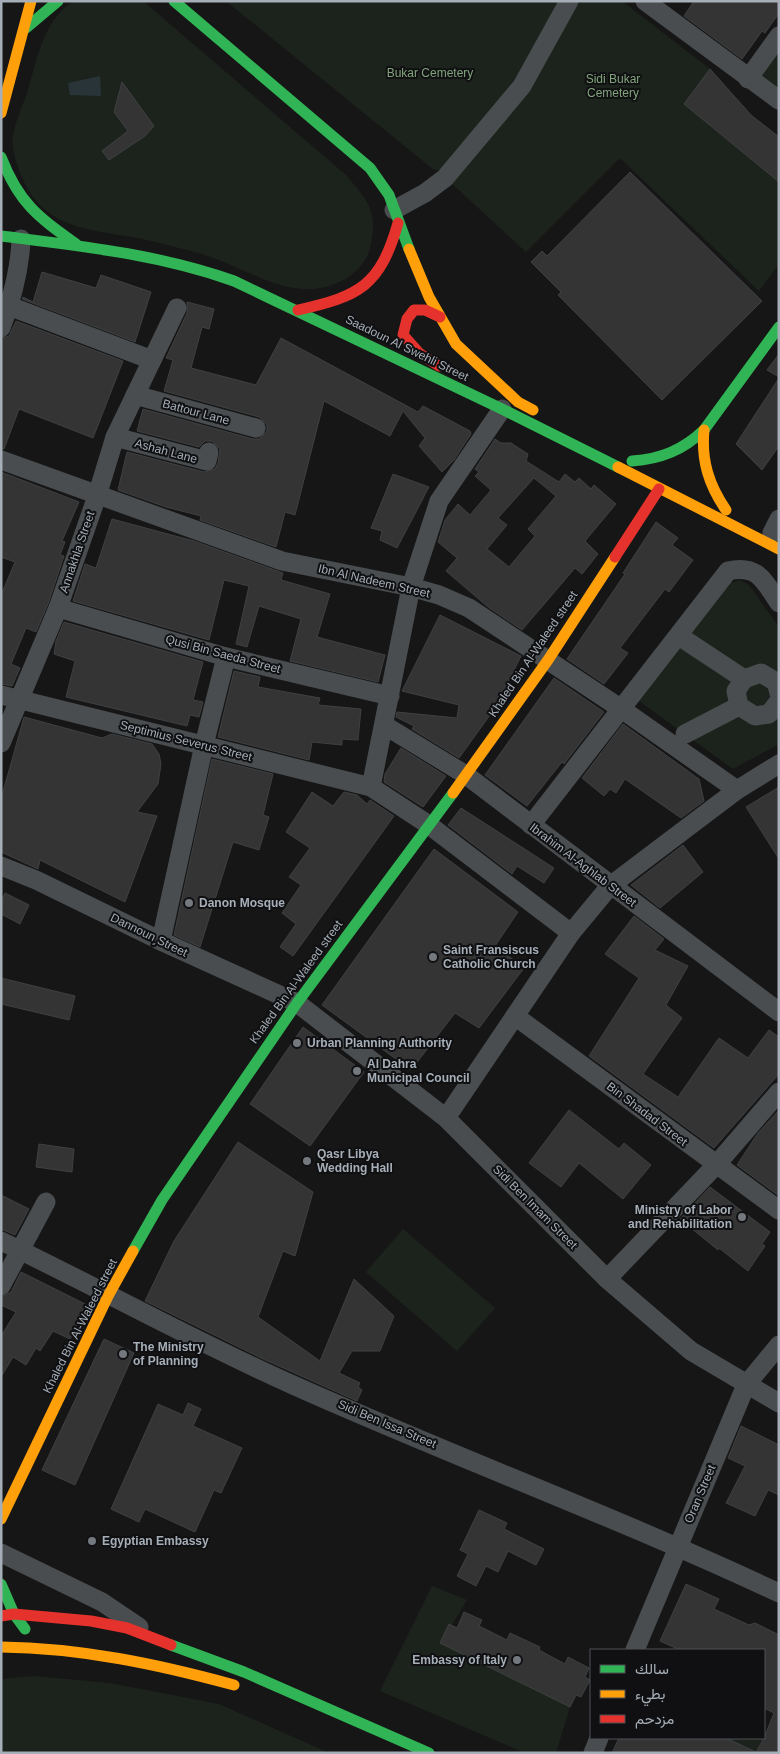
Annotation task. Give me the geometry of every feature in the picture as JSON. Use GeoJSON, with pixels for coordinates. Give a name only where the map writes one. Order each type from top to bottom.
{"type":"FeatureCollection","features":[{"type":"Feature","properties":{"kind":"main road"},"geometry":{"type":"LineString","coordinates":[[1,113],[26,28],[31,1]]}},
{"type":"Feature","properties":{"kind":"main road"},"geometry":{"type":"LineString","coordinates":[[26,28],[58,1]]}},
{"type":"Feature","properties":{"kind":"main road","name":"Saadoun Al Swehli Street"},"geometry":{"type":"LineString","coordinates":[[174,1],[370,168],[389,195],[429,297],[456,344],[518,402],[544,416]]}},
{"type":"Feature","properties":{"kind":"main road"},"geometry":{"type":"LineString","coordinates":[[1,157],[19,198],[33,213],[77,245]]}},
{"type":"Feature","properties":{"kind":"main road"},"geometry":{"type":"LineString","coordinates":[[298,310],[340,300],[365,286],[388,256],[396,216]]}},
{"type":"Feature","properties":{"kind":"main road","name":"Saadoun Al Swehli Street"},"geometry":{"type":"LineString","coordinates":[[1,236],[144,254],[202,268],[298,310],[502,409],[659,489],[777,534]]}},
{"type":"Feature","properties":{"kind":"main road"},"geometry":{"type":"LineString","coordinates":[[440,317],[429,309],[419,308],[408,313],[404,321],[403,335],[419,353],[502,409]]}},
{"type":"Feature","properties":{"kind":"main road"},"geometry":{"type":"LineString","coordinates":[[632,461],[646,461],[672,454],[684,447],[704,430],[779,327]]}},
{"type":"Feature","properties":{"kind":"main road"},"geometry":{"type":"LineString","coordinates":[[704,430],[702,446],[703,463],[715,494],[726,510]]}},
{"type":"Feature","properties":{"kind":"main road","name":"Saadoun Al Swehli Street"},"geometry":{"type":"LineString","coordinates":[[597,443],[726,510],[777,534]]}},
{"type":"Feature","properties":{"kind":"main road","name":"Khaled Bin Al-Waleed street"},"geometry":{"type":"LineString","coordinates":[[1,1519],[108,1296],[162,1200],[297,1003],[466,775],[548,660],[659,489]]}},
{"type":"Feature","properties":{"kind":"main road"},"geometry":{"type":"LineString","coordinates":[[1,1584],[14,1614],[38,1647]]}},
{"type":"Feature","properties":{"kind":"main road"},"geometry":{"type":"LineString","coordinates":[[79,1643],[102,1602]]}},
{"type":"Feature","properties":{"kind":"main road"},"geometry":{"type":"LineString","coordinates":[[1,1616],[14,1614],[91,1621],[127,1628],[244,1672],[311,1703],[429,1753]]}},
{"type":"Feature","properties":{"kind":"main road"},"geometry":{"type":"LineString","coordinates":[[1,1647],[38,1647],[79,1643],[253,1690],[311,1703]]}},
{"type":"Feature","properties":{"kind":"street"},"geometry":{"type":"LineString","coordinates":[[396,216],[445,178],[522,86],[569,1]]}},
{"type":"Feature","properties":{"kind":"street"},"geometry":{"type":"LineString","coordinates":[[645,1],[748,79],[779,100]]}},
{"type":"Feature","properties":{"kind":"street"},"geometry":{"type":"LineString","coordinates":[[748,79],[779,36]]}},
{"type":"Feature","properties":{"kind":"street"},"geometry":{"type":"LineString","coordinates":[[1,328],[9,306],[20,258],[21,239]]}},
{"type":"Feature","properties":{"kind":"street"},"geometry":{"type":"LineString","coordinates":[[9,306],[152,360]]}},
{"type":"Feature","properties":{"kind":"street","name":"Annakhla Street"},"geometry":{"type":"LineString","coordinates":[[1,743],[58,608],[97,496],[115,437],[177,308]]}},
{"type":"Feature","properties":{"kind":"street","name":"Battour Lane"},"geometry":{"type":"LineString","coordinates":[[136,395],[256,428]]}},
{"type":"Feature","properties":{"kind":"street"},"geometry":{"type":"LineString","coordinates":[[372,787],[411,588],[439,501],[502,409]]}},
{"type":"Feature","properties":{"kind":"street","name":"Ashah Lane"},"geometry":{"type":"LineString","coordinates":[[115,437],[207,462],[209,452]]}},
{"type":"Feature","properties":{"kind":"street","name":"Ibn Al Nadeem Street"},"geometry":{"type":"LineString","coordinates":[[1,460],[97,496],[282,560],[439,595],[469,608],[620,708],[737,790]]}},
{"type":"Feature","properties":{"kind":"street"},"geometry":{"type":"LineString","coordinates":[[531,826],[620,708],[728,571],[741,568],[757,573],[779,603]]}},
{"type":"Feature","properties":{"kind":"street","name":"Qusi Bin Saeda Street"},"geometry":{"type":"LineString","coordinates":[[58,608],[226,657],[390,696]]}},
{"type":"Feature","properties":{"kind":"street"},"geometry":{"type":"LineString","coordinates":[[685,640],[744,679]]}},
{"type":"Feature","properties":{"kind":"street"},"geometry":{"type":"LineString","coordinates":[[161,941],[204,745],[226,657]]}},
{"type":"Feature","properties":{"kind":"street"},"geometry":{"type":"LineString","coordinates":[[779,693],[776,682],[762,673],[744,679],[736,692],[740,706],[756,716],[770,714],[779,701]]}},
{"type":"Feature","properties":{"kind":"street","name":"Septimius Severus Street"},"geometry":{"type":"LineString","coordinates":[[1,695],[372,787],[429,825],[571,932]]}},
{"type":"Feature","properties":{"kind":"street"},"geometry":{"type":"LineString","coordinates":[[685,734],[740,706]]}},
{"type":"Feature","properties":{"kind":"street","name":"Ibrahim Al-Aghlab Street"},"geometry":{"type":"LineString","coordinates":[[384,725],[466,775],[610,886],[779,1012]]}},
{"type":"Feature","properties":{"kind":"street"},"geometry":{"type":"LineString","coordinates":[[446,1118],[571,932],[610,886],[737,790],[779,764]]}},
{"type":"Feature","properties":{"kind":"street","name":"Dannoun ٍStreet"},"geometry":{"type":"LineString","coordinates":[[1,866],[36,880],[161,941],[297,1003]]}},
{"type":"Feature","properties":{"kind":"street","name":"Sidi Ben Imam Street"},"geometry":{"type":"LineString","coordinates":[[297,1003],[446,1118],[607,1279],[691,1350],[746,1385],[779,1403]]}},
{"type":"Feature","properties":{"kind":"street","name":"Bin Shadad Street"},"geometry":{"type":"LineString","coordinates":[[515,1016],[779,1210]]}},
{"type":"Feature","properties":{"kind":"street"},"geometry":{"type":"LineString","coordinates":[[607,1279],[716,1165],[779,1092]]}},
{"type":"Feature","properties":{"kind":"street"},"geometry":{"type":"LineString","coordinates":[[1,1286],[46,1202]]}},
{"type":"Feature","properties":{"kind":"street","name":"Sidi Ben Issa Street"},"geometry":{"type":"LineString","coordinates":[[1,1241],[108,1296],[293,1385],[678,1546],[779,1593]]}},
{"type":"Feature","properties":{"kind":"street","name":"Oran Street"},"geometry":{"type":"LineString","coordinates":[[635,1649],[746,1385],[779,1345]]}},
{"type":"Feature","properties":{"kind":"street"},"geometry":{"type":"LineString","coordinates":[[1,1553],[102,1602],[152,1637]]}},
{"type":"Feature","properties":{"kind":"street"},"geometry":{"type":"LineString","coordinates":[[593,1753],[599,1739]]}},
{"type":"Feature","properties":{"kind":"green space"},"geometry":{"type":"Polygon","coordinates":[[[74,1],[143,1],[346,175],[361,193],[370,208],[372,216],[373,225],[370,249],[367,257],[358,269],[347,278],[327,287],[308,289],[289,287],[270,282],[194,252],[68,223],[54,216],[41,206],[29,192],[20,173],[13,150],[13,136],[38,55],[48,30],[63,9],[74,1]]]}},
{"type":"Feature","properties":{"kind":"green space","name":"Bukar Cemetery"},"geometry":{"type":"Polygon","coordinates":[[[226,1],[562,1],[517,85],[441,170],[434,170],[226,1]]]}},
{"type":"Feature","properties":{"kind":"green space","name":"Sidi Bukar Cemetery"},"geometry":{"type":"Polygon","coordinates":[[[576,1],[622,1],[710,69],[685,104],[779,182],[779,264],[759,291],[620,158],[526,252],[450,182],[576,1]]]}},
{"type":"Feature","properties":{"kind":"green space"},"geometry":{"type":"Polygon","coordinates":[[[779,52],[779,91],[760,78],[779,52]]]}},
{"type":"Feature","properties":{"kind":"green space"},"geometry":{"type":"Polygon","coordinates":[[[740,580],[749,585],[779,627],[779,744],[733,769],[636,699],[730,583],[740,580]]]}},
{"type":"Feature","properties":{"kind":"green space"},"geometry":{"type":"Polygon","coordinates":[[[403,1229],[495,1308],[457,1351],[366,1272],[403,1229]]]}},
{"type":"Feature","properties":{"kind":"green space"},"geometry":{"type":"Polygon","coordinates":[[[432,1586],[467,1600],[441,1643],[570,1707],[556,1753],[525,1753],[380,1691],[432,1586]]]}},
{"type":"Feature","properties":{"kind":"green space"},"geometry":{"type":"Polygon","coordinates":[[[34,1676],[110,1683],[219,1704],[329,1753],[1,1753],[1,1679],[34,1676]]]}},
{"type":"Feature","properties":{"kind":"green space"},"geometry":{"type":"Polygon","coordinates":[[[728,1739],[762,1739],[756,1751],[728,1739]]]}},
{"type":"Feature","properties":{"kind":"shaded area"},"geometry":{"type":"Polygon","coordinates":[[[100,76],[101,96],[70,95],[68,83],[100,76]]]}},
{"type":"Feature","properties":{"kind":"building"},"geometry":{"type":"Polygon","coordinates":[[[694,1],[779,1],[779,13],[765,33],[762,31],[742,59],[684,16],[694,1]]]}},
{"type":"Feature","properties":{"kind":"building"},"geometry":{"type":"Polygon","coordinates":[[[710,69],[751,115],[779,137],[779,182],[684,104],[710,69]]]}},
{"type":"Feature","properties":{"kind":"building"},"geometry":{"type":"Polygon","coordinates":[[[122,82],[154,126],[145,136],[109,160],[102,151],[128,131],[114,112],[122,82]]]}},
{"type":"Feature","properties":{"kind":"building"},"geometry":{"type":"Polygon","coordinates":[[[630,172],[762,301],[662,400],[558,295],[561,292],[531,262],[542,251],[547,256],[630,172]]]}},
{"type":"Feature","properties":{"kind":"building"},"geometry":{"type":"Polygon","coordinates":[[[42,272],[96,288],[101,275],[151,292],[135,342],[22,299],[23,297],[33,302],[42,272]]]}},
{"type":"Feature","properties":{"kind":"building"},"geometry":{"type":"Polygon","coordinates":[[[187,302],[214,309],[209,329],[202,327],[191,368],[256,385],[281,338],[418,412],[423,406],[470,431],[471,434],[454,460],[442,472],[419,446],[425,438],[403,411],[390,436],[324,401],[295,515],[285,512],[276,547],[200,520],[201,516],[166,507],[118,490],[127,452],[204,472],[215,469],[218,463],[220,449],[212,441],[205,441],[199,447],[137,431],[143,409],[253,439],[259,439],[267,431],[267,425],[259,417],[164,391],[173,360],[166,358],[187,313],[187,302]]]}},
{"type":"Feature","properties":{"kind":"building"},"geometry":{"type":"Polygon","coordinates":[[[16,321],[123,361],[93,438],[19,409],[4,449],[1,449],[1,339],[9,336],[16,321]]]}},
{"type":"Feature","properties":{"kind":"building"},"geometry":{"type":"Polygon","coordinates":[[[779,354],[779,377],[767,370],[779,354]]]}},
{"type":"Feature","properties":{"kind":"building"},"geometry":{"type":"Polygon","coordinates":[[[779,378],[779,446],[762,470],[736,444],[779,378]]]}},
{"type":"Feature","properties":{"kind":"building"},"geometry":{"type":"Polygon","coordinates":[[[495,439],[501,443],[511,443],[528,454],[526,461],[559,482],[565,474],[575,482],[579,478],[591,489],[594,485],[616,504],[585,541],[598,554],[582,574],[575,568],[522,630],[488,607],[446,571],[457,558],[438,542],[445,520],[458,504],[470,515],[491,490],[475,476],[479,472],[475,469],[495,439]],[[534,478],[498,518],[507,525],[487,549],[509,567],[535,536],[528,529],[556,496],[534,478]]]}},
{"type":"Feature","properties":{"kind":"building"},"geometry":{"type":"Polygon","coordinates":[[[1,472],[79,502],[62,541],[65,542],[60,555],[64,556],[48,604],[36,632],[26,628],[11,664],[20,668],[12,686],[1,684],[1,595],[15,562],[1,557],[1,472]]]}},
{"type":"Feature","properties":{"kind":"building"},"geometry":{"type":"Polygon","coordinates":[[[393,474],[429,487],[397,548],[380,540],[382,531],[371,528],[393,474]]]}},
{"type":"Feature","properties":{"kind":"building"},"geometry":{"type":"Polygon","coordinates":[[[112,519],[194,541],[283,573],[281,580],[330,594],[317,637],[385,655],[378,682],[290,661],[301,619],[259,606],[247,647],[236,644],[249,586],[224,580],[209,640],[73,601],[85,564],[96,568],[112,519]]]}},
{"type":"Feature","properties":{"kind":"building"},"geometry":{"type":"Polygon","coordinates":[[[656,522],[678,538],[672,545],[693,560],[669,592],[665,589],[620,648],[628,653],[604,684],[567,659],[625,574],[623,573],[656,522]]]}},
{"type":"Feature","properties":{"kind":"building"},"geometry":{"type":"Polygon","coordinates":[[[440,615],[521,656],[495,708],[459,758],[412,729],[414,726],[396,717],[397,712],[457,718],[459,705],[402,691],[440,615]]]}},
{"type":"Feature","properties":{"kind":"building"},"geometry":{"type":"Polygon","coordinates":[[[64,622],[203,662],[193,700],[203,702],[199,717],[190,715],[187,726],[66,697],[75,661],[54,654],[56,641],[64,622]]]}},
{"type":"Feature","properties":{"kind":"building"},"geometry":{"type":"Polygon","coordinates":[[[234,671],[260,677],[258,687],[320,698],[318,705],[361,709],[358,740],[342,739],[342,745],[312,742],[309,760],[218,737],[234,671]]]}},
{"type":"Feature","properties":{"kind":"building"},"geometry":{"type":"Polygon","coordinates":[[[554,678],[604,712],[564,764],[562,762],[527,806],[485,775],[554,678]]]}},
{"type":"Feature","properties":{"kind":"building"},"geometry":{"type":"Polygon","coordinates":[[[24,717],[102,738],[112,734],[152,744],[159,754],[161,764],[158,784],[137,812],[157,816],[125,902],[40,860],[38,869],[1,852],[1,799],[24,717]]]}},
{"type":"Feature","properties":{"kind":"building"},"geometry":{"type":"Polygon","coordinates":[[[623,724],[699,779],[704,801],[681,818],[625,779],[616,793],[610,789],[604,796],[582,778],[623,724]]]}},
{"type":"Feature","properties":{"kind":"building"},"geometry":{"type":"Polygon","coordinates":[[[401,748],[446,776],[423,807],[384,782],[385,774],[401,748]]]}},
{"type":"Feature","properties":{"kind":"building"},"geometry":{"type":"Polygon","coordinates":[[[212,759],[273,774],[263,815],[269,817],[259,850],[233,842],[200,947],[174,935],[212,759]]]}},
{"type":"Feature","properties":{"kind":"building"},"geometry":{"type":"Polygon","coordinates":[[[779,787],[779,859],[746,807],[779,787]]]}},
{"type":"Feature","properties":{"kind":"building"},"geometry":{"type":"Polygon","coordinates":[[[312,792],[333,806],[344,792],[357,795],[367,804],[370,800],[394,816],[293,956],[280,947],[296,924],[282,913],[301,885],[289,877],[310,848],[286,832],[312,792]]]}},
{"type":"Feature","properties":{"kind":"building"},"geometry":{"type":"Polygon","coordinates":[[[461,808],[554,868],[544,883],[517,866],[512,874],[448,825],[461,808]]]}},
{"type":"Feature","properties":{"kind":"building"},"geometry":{"type":"Polygon","coordinates":[[[683,845],[703,872],[660,908],[631,885],[683,845]]]}},
{"type":"Feature","properties":{"kind":"building","name":"Saint Fransiscus Catholic Church"},"geometry":{"type":"Polygon","coordinates":[[[434,849],[518,912],[495,946],[524,968],[479,1028],[455,1013],[411,1070],[322,1005],[434,849]]]}},
{"type":"Feature","properties":{"kind":"building"},"geometry":{"type":"Polygon","coordinates":[[[5,893],[29,905],[20,924],[1,914],[1,901],[5,893]]]}},
{"type":"Feature","properties":{"kind":"building"},"geometry":{"type":"Polygon","coordinates":[[[634,916],[664,939],[655,950],[688,966],[666,1005],[682,1018],[643,1074],[678,1097],[719,1038],[748,1058],[769,1030],[779,1037],[779,1074],[714,1148],[589,1056],[639,978],[605,954],[634,916]]]}},
{"type":"Feature","properties":{"kind":"building"},"geometry":{"type":"Polygon","coordinates":[[[1,978],[75,996],[69,1020],[1,1004],[1,978]]]}},
{"type":"Feature","properties":{"kind":"building"},"geometry":{"type":"Polygon","coordinates":[[[303,1027],[364,1072],[310,1146],[250,1104],[303,1027]]]}},
{"type":"Feature","properties":{"kind":"building"},"geometry":{"type":"Polygon","coordinates":[[[569,1110],[619,1149],[624,1143],[651,1165],[623,1199],[579,1163],[561,1187],[529,1163],[569,1110]]]}},
{"type":"Feature","properties":{"kind":"building"},"geometry":{"type":"Polygon","coordinates":[[[779,1110],[779,1196],[737,1165],[758,1133],[779,1110]]]}},
{"type":"Feature","properties":{"kind":"building"},"geometry":{"type":"Polygon","coordinates":[[[238,1142],[313,1192],[295,1256],[283,1251],[258,1317],[320,1361],[354,1279],[394,1316],[380,1351],[352,1351],[339,1373],[360,1383],[358,1387],[362,1390],[357,1401],[261,1358],[145,1301],[174,1241],[238,1142]]]}},
{"type":"Feature","properties":{"kind":"building"},"geometry":{"type":"Polygon","coordinates":[[[39,1144],[74,1149],[72,1172],[36,1167],[39,1144]]]}},
{"type":"Feature","properties":{"kind":"building"},"geometry":{"type":"Polygon","coordinates":[[[710,1187],[770,1232],[762,1244],[765,1246],[748,1271],[719,1248],[718,1250],[680,1219],[710,1187]]]}},
{"type":"Feature","properties":{"kind":"building"},"geometry":{"type":"Polygon","coordinates":[[[1,1195],[29,1209],[15,1235],[1,1229],[1,1195]]]}},
{"type":"Feature","properties":{"kind":"building"},"geometry":{"type":"Polygon","coordinates":[[[21,1272],[87,1305],[70,1339],[53,1331],[40,1351],[36,1348],[26,1365],[13,1357],[1,1377],[1,1336],[16,1312],[1,1305],[1,1297],[11,1292],[21,1272]]]}},
{"type":"Feature","properties":{"kind":"building"},"geometry":{"type":"Polygon","coordinates":[[[104,1339],[134,1353],[75,1485],[42,1470],[104,1339]]]}},
{"type":"Feature","properties":{"kind":"building"},"geometry":{"type":"Polygon","coordinates":[[[188,1403],[201,1409],[193,1426],[242,1448],[221,1493],[214,1490],[195,1532],[145,1509],[139,1522],[111,1509],[158,1404],[183,1415],[188,1403]]]}},
{"type":"Feature","properties":{"kind":"building"},"geometry":{"type":"Polygon","coordinates":[[[741,1426],[779,1445],[779,1495],[768,1490],[755,1516],[726,1503],[745,1466],[728,1458],[741,1426]]]}},
{"type":"Feature","properties":{"kind":"building"},"geometry":{"type":"Polygon","coordinates":[[[479,1510],[507,1523],[504,1529],[544,1549],[536,1565],[508,1551],[498,1572],[486,1566],[476,1586],[457,1576],[468,1554],[460,1550],[479,1510]]]}},
{"type":"Feature","properties":{"kind":"building"},"geometry":{"type":"Polygon","coordinates":[[[686,1584],[719,1599],[714,1609],[749,1625],[755,1623],[779,1635],[779,1753],[612,1753],[619,1739],[728,1739],[756,1752],[765,1739],[774,1713],[765,1708],[765,1649],[678,1649],[660,1641],[686,1584]]]}},
{"type":"Feature","properties":{"kind":"building","name":"Embassy of Italy"},"geometry":{"type":"Polygon","coordinates":[[[464,1612],[482,1620],[479,1626],[507,1640],[510,1633],[540,1647],[539,1650],[565,1664],[568,1657],[589,1668],[585,1677],[590,1680],[581,1697],[576,1695],[570,1707],[440,1643],[449,1624],[457,1628],[464,1612]]]}},
{"type":"Feature","properties":{"kind":"traffic: fast"},"geometry":{"type":"LineString","coordinates":[[26,28],[58,1]]}},
{"type":"Feature","properties":{"kind":"traffic: fast"},"geometry":{"type":"LineString","coordinates":[[174,1],[370,168],[389,195],[409,249]]}},
{"type":"Feature","properties":{"kind":"traffic: fast"},"geometry":{"type":"LineString","coordinates":[[1,157],[22,197],[50,225],[76,244]]}},
{"type":"Feature","properties":{"kind":"traffic: fast"},"geometry":{"type":"LineString","coordinates":[[1,236],[119,252],[177,264],[234,281],[502,409],[618,467]]}},
{"type":"Feature","properties":{"kind":"traffic: fast"},"geometry":{"type":"LineString","coordinates":[[632,461],[662,456],[680,448],[704,430],[779,327]]}},
{"type":"Feature","properties":{"kind":"traffic: fast"},"geometry":{"type":"LineString","coordinates":[[133,1251],[162,1200],[297,1003],[453,793]]}},
{"type":"Feature","properties":{"kind":"traffic: fast"},"geometry":{"type":"LineString","coordinates":[[1,1584],[14,1614],[25,1629]]}},
{"type":"Feature","properties":{"kind":"traffic: fast"},"geometry":{"type":"LineString","coordinates":[[171,1645],[244,1672],[429,1753]]}},
{"type":"Feature","properties":{"kind":"traffic: slow"},"geometry":{"type":"LineString","coordinates":[[1,113],[31,1]]}},
{"type":"Feature","properties":{"kind":"traffic: slow"},"geometry":{"type":"LineString","coordinates":[[409,249],[429,297],[456,344],[518,402],[533,410]]}},
{"type":"Feature","properties":{"kind":"traffic: slow"},"geometry":{"type":"LineString","coordinates":[[704,430],[705,462],[711,482],[726,510]]}},
{"type":"Feature","properties":{"kind":"traffic: slow"},"geometry":{"type":"LineString","coordinates":[[618,467],[779,549]]}},
{"type":"Feature","properties":{"kind":"traffic: slow"},"geometry":{"type":"LineString","coordinates":[[453,793],[548,660],[615,557]]}},
{"type":"Feature","properties":{"kind":"traffic: slow"},"geometry":{"type":"LineString","coordinates":[[1,1519],[108,1296],[133,1251]]}},
{"type":"Feature","properties":{"kind":"traffic: slow"},"geometry":{"type":"LineString","coordinates":[[1,1647],[60,1650],[90,1654],[176,1670],[234,1685]]}},
{"type":"Feature","properties":{"kind":"traffic: jam"},"geometry":{"type":"LineString","coordinates":[[298,310],[337,299],[352,293],[364,285],[375,275],[383,261],[398,223]]}},
{"type":"Feature","properties":{"kind":"traffic: jam"},"geometry":{"type":"LineString","coordinates":[[439,366],[419,353],[403,335],[407,319],[414,310],[425,310],[440,317]]}},
{"type":"Feature","properties":{"kind":"traffic: jam"},"geometry":{"type":"LineString","coordinates":[[615,557],[659,489]]}},
{"type":"Feature","properties":{"kind":"traffic: jam"},"geometry":{"type":"LineString","coordinates":[[1,1616],[14,1614],[91,1621],[127,1628],[171,1645]]}},
{"type":"Feature","properties":{"kind":"place","name":"Danon Mosque"},"geometry":{"type":"Point","coordinates":[189,903]}},
{"type":"Feature","properties":{"kind":"place","name":"Saint Fransiscus Catholic Church"},"geometry":{"type":"Point","coordinates":[433,957]}},
{"type":"Feature","properties":{"kind":"place","name":"Urban Planning Authority"},"geometry":{"type":"Point","coordinates":[297,1043]}},
{"type":"Feature","properties":{"kind":"place","name":"Al Dahra Municipal Council"},"geometry":{"type":"Point","coordinates":[357,1071]}},
{"type":"Feature","properties":{"kind":"place","name":"Qasr Libya Wedding Hall"},"geometry":{"type":"Point","coordinates":[307,1161]}},
{"type":"Feature","properties":{"kind":"place","name":"Ministry of Labor and Rehabilitation"},"geometry":{"type":"Point","coordinates":[742,1217]}},
{"type":"Feature","properties":{"kind":"place","name":"The Ministry of Planning"},"geometry":{"type":"Point","coordinates":[123,1354]}},
{"type":"Feature","properties":{"kind":"place","name":"Egyptian Embassy"},"geometry":{"type":"Point","coordinates":[92,1541]}},
{"type":"Feature","properties":{"kind":"place","name":"Embassy of Italy"},"geometry":{"type":"Point","coordinates":[517,1660]}}]}
